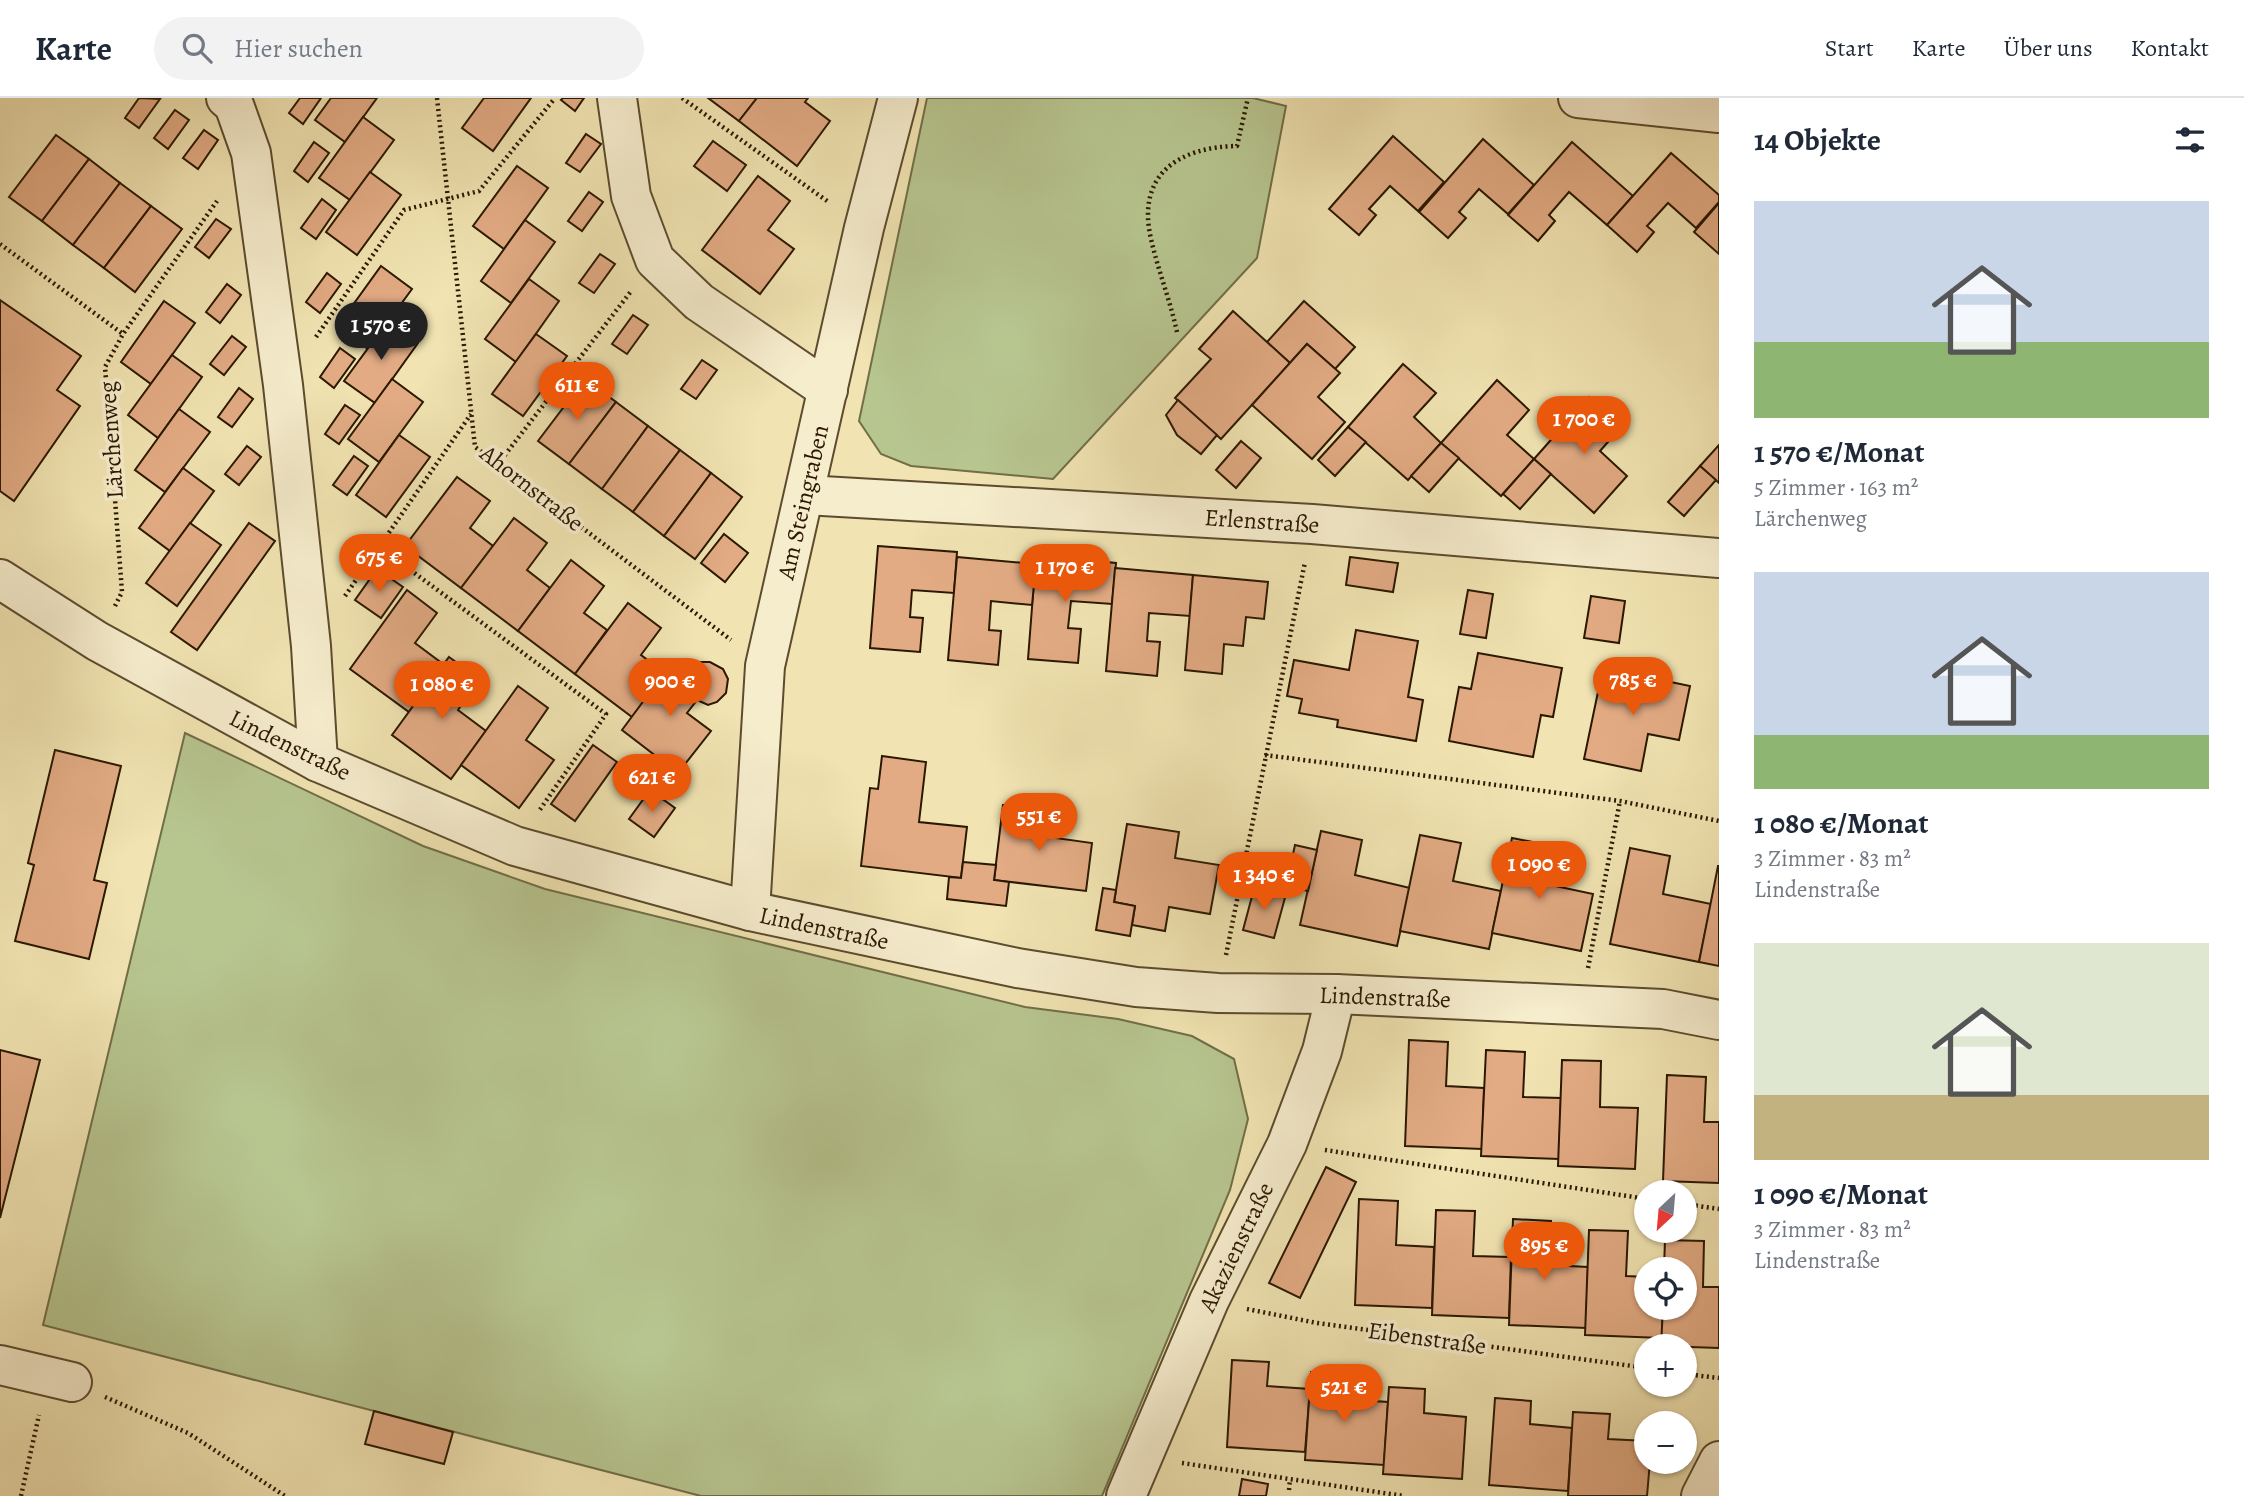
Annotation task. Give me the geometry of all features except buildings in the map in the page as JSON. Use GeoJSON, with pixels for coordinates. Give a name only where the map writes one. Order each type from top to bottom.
{"type":"FeatureCollection","features":[{"type":"Feature","properties":{"kind":"street"},"geometry":{"type":"LineString","coordinates":[[226,98],[234,105],[251,153],[283,385],[311,646],[318,762]]}},
{"type":"Feature","properties":{"kind":"street"},"geometry":{"type":"LineString","coordinates":[[617,98],[631,196],[655,260],[699,302],[828,390]]}},
{"type":"Feature","properties":{"kind":"street","name":"Am Steingraben"},"geometry":{"type":"LineString","coordinates":[[750,911],[765,666],[864,228],[898,98]]}},
{"type":"Feature","properties":{"kind":"street"},"geometry":{"type":"LineString","coordinates":[[1578,98],[1719,113]]}},
{"type":"Feature","properties":{"kind":"street","name":"Erlenstraße"},"geometry":{"type":"LineString","coordinates":[[805,495],[1312,524],[1719,558]]}},
{"type":"Feature","properties":{"kind":"street","name":"Lindenstraße"},"geometry":{"type":"LineString","coordinates":[[0,579],[97,641],[318,762],[515,846],[750,911],[1017,968],[1136,986],[1218,993],[1336,994],[1663,1009],[1719,1020]]}},
{"type":"Feature","properties":{"kind":"street","name":"Akazienstraße"},"geometry":{"type":"LineString","coordinates":[[1129,1495],[1209,1301],[1287,1144],[1322,1051],[1336,994]]}},
{"type":"Feature","properties":{"kind":"street"},"geometry":{"type":"LineString","coordinates":[[0,1365],[60,1379]]}},
{"type":"Feature","properties":{"kind":"street"},"geometry":{"type":"LineString","coordinates":[[1701,1496],[1719,1461]]}},
{"type":"Feature","properties":{"kind":"path","name":"Ahornstraße"},"geometry":{"type":"LineString","coordinates":[[437,98],[475,447],[765,666]]}},
{"type":"Feature","properties":{"kind":"path"},"geometry":{"type":"LineString","coordinates":[[283,385],[404,210],[480,191],[555,98]]}},
{"type":"Feature","properties":{"kind":"path"},"geometry":{"type":"LineString","coordinates":[[682,98],[864,228]]}},
{"type":"Feature","properties":{"kind":"path"},"geometry":{"type":"LineString","coordinates":[[1177,332],[1150,238],[1152,196],[1159,176],[1179,157],[1210,146],[1237,146],[1248,98]]}},
{"type":"Feature","properties":{"kind":"path","name":"Lärchenweg"},"geometry":{"type":"LineString","coordinates":[[97,641],[122,592],[105,367],[123,334],[251,153]]}},
{"type":"Feature","properties":{"kind":"path"},"geometry":{"type":"LineString","coordinates":[[0,244],[123,334]]}},
{"type":"Feature","properties":{"kind":"path"},"geometry":{"type":"LineString","coordinates":[[498,464],[655,260]]}},
{"type":"Feature","properties":{"kind":"path"},"geometry":{"type":"LineString","coordinates":[[311,646],[471,414]]}},
{"type":"Feature","properties":{"kind":"path"},"geometry":{"type":"LineString","coordinates":[[379,547],[606,714],[515,846]]}},
{"type":"Feature","properties":{"kind":"path"},"geometry":{"type":"LineString","coordinates":[[1218,993],[1301,582]]}},
{"type":"Feature","properties":{"kind":"path"},"geometry":{"type":"LineString","coordinates":[[1265,755],[1620,801],[1719,821]]}},
{"type":"Feature","properties":{"kind":"path"},"geometry":{"type":"LineString","coordinates":[[1581,1005],[1620,801]]}},
{"type":"Feature","properties":{"kind":"path"},"geometry":{"type":"LineString","coordinates":[[1287,1144],[1634,1197]]}},
{"type":"Feature","properties":{"kind":"path"},"geometry":{"type":"LineString","coordinates":[[1698,1206],[1719,1209]]}},
{"type":"Feature","properties":{"kind":"path","name":"Eibenstraße"},"geometry":{"type":"LineString","coordinates":[[1209,1301],[1317,1322],[1634,1366]]}},
{"type":"Feature","properties":{"kind":"path"},"geometry":{"type":"LineString","coordinates":[[1697,1375],[1719,1378]]}},
{"type":"Feature","properties":{"kind":"path"},"geometry":{"type":"LineString","coordinates":[[21,1496],[60,1379],[188,1433],[285,1496]]}},
{"type":"Feature","properties":{"kind":"path"},"geometry":{"type":"LineString","coordinates":[[1143,1457],[1404,1496]]}},
{"type":"Feature","properties":{"kind":"path"},"geometry":{"type":"LineString","coordinates":[[1289,1490],[1290,1479]]}},
{"type":"Feature","properties":{"kind":"green space"},"geometry":{"type":"Polygon","coordinates":[[[927,98],[1253,98],[1286,106],[1257,258],[1053,479],[911,466],[881,454],[859,421],[927,98]]]}},
{"type":"Feature","properties":{"kind":"green space"},"geometry":{"type":"Polygon","coordinates":[[[185,733],[423,846],[545,889],[1025,1007],[1118,1019],[1192,1036],[1234,1059],[1248,1119],[1230,1190],[1102,1496],[701,1496],[43,1325],[185,733]]]}}]}
